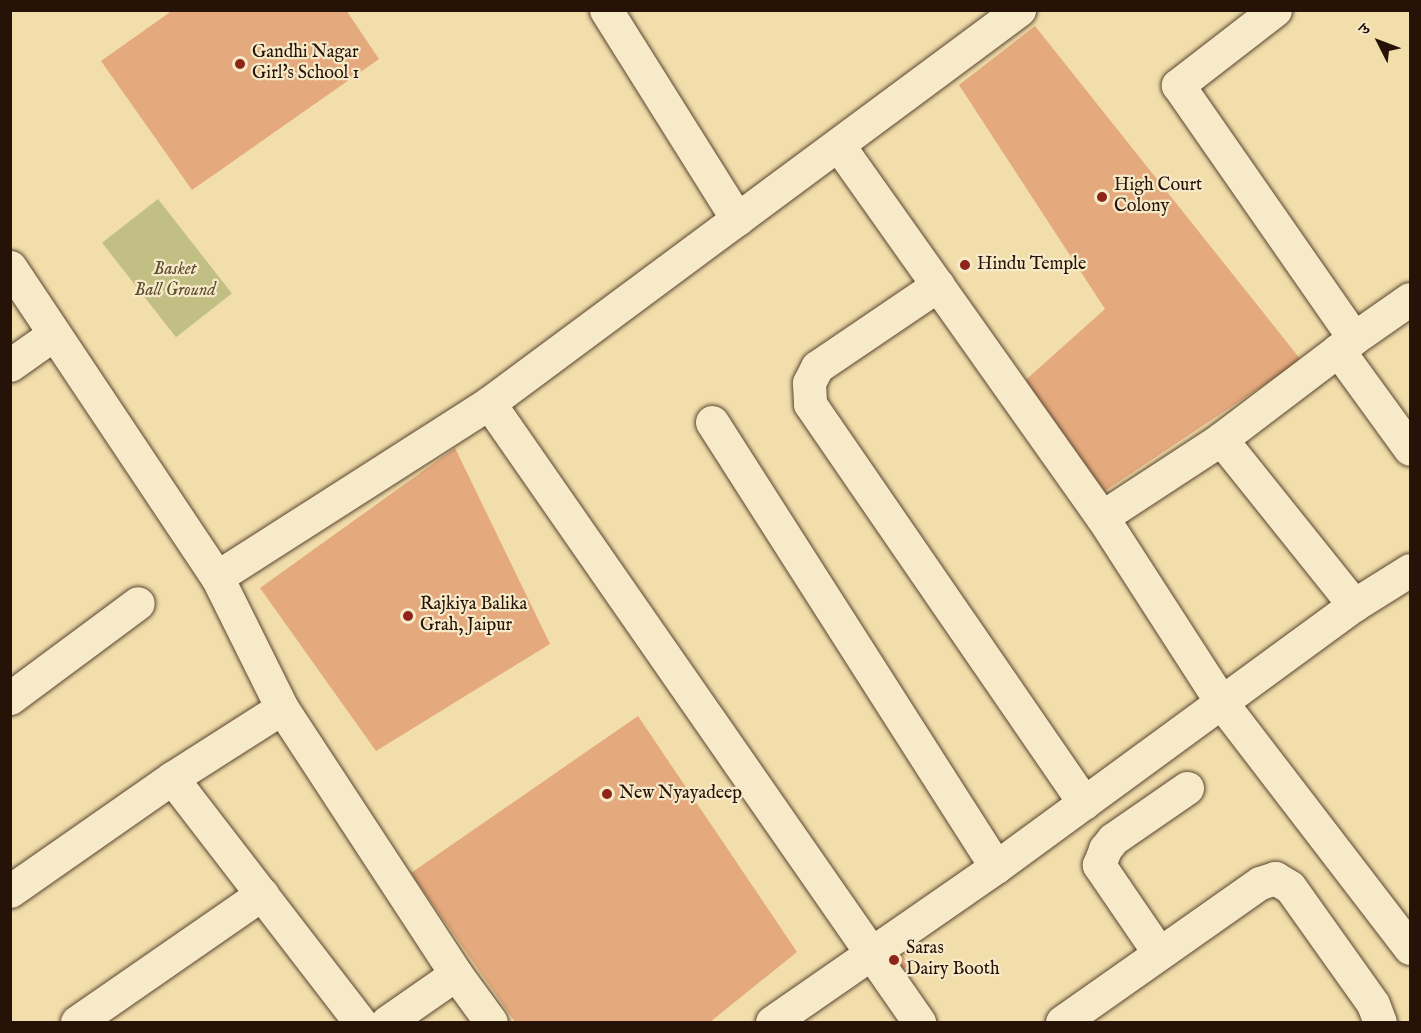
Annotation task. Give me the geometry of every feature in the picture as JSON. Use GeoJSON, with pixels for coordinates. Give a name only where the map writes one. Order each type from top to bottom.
{"type":"FeatureCollection","features":[{"type":"Feature","properties":{"kind":"street"},"geometry":{"type":"LineString","coordinates":[[606,10],[737,219]]}},
{"type":"Feature","properties":{"kind":"street"},"geometry":{"type":"LineString","coordinates":[[217,577],[489,403],[839,146],[1019,10]]}},
{"type":"Feature","properties":{"kind":"street"},"geometry":{"type":"LineString","coordinates":[[1275,10],[1178,85],[1346,344],[1410,448]]}},
{"type":"Feature","properties":{"kind":"street"},"geometry":{"type":"LineString","coordinates":[[839,146],[1102,517],[1221,702],[1410,948]]}},
{"type":"Feature","properties":{"kind":"street"},"geometry":{"type":"LineString","coordinates":[[10,267],[217,577],[282,708],[456,974],[491,1023]]}},
{"type":"Feature","properties":{"kind":"street"},"geometry":{"type":"LineString","coordinates":[[938,285],[817,367],[809,383],[810,404],[1084,803]]}},
{"type":"Feature","properties":{"kind":"street"},"geometry":{"type":"LineString","coordinates":[[1102,517],[1221,439],[1346,344],[1410,299]]}},
{"type":"Feature","properties":{"kind":"street"},"geometry":{"type":"LineString","coordinates":[[10,365],[54,334]]}},
{"type":"Feature","properties":{"kind":"street"},"geometry":{"type":"LineString","coordinates":[[489,403],[919,1023]]}},
{"type":"Feature","properties":{"kind":"street"},"geometry":{"type":"LineString","coordinates":[[712,422],[996,867]]}},
{"type":"Feature","properties":{"kind":"street"},"geometry":{"type":"LineString","coordinates":[[1221,439],[1354,605]]}},
{"type":"Feature","properties":{"kind":"street"},"geometry":{"type":"LineString","coordinates":[[772,1023],[996,867],[1354,605],[1407,580]]}},
{"type":"Feature","properties":{"kind":"street"},"geometry":{"type":"LineString","coordinates":[[10,698],[138,603]]}},
{"type":"Feature","properties":{"kind":"street"},"geometry":{"type":"LineString","coordinates":[[10,891],[172,778],[282,708]]}},
{"type":"Feature","properties":{"kind":"street"},"geometry":{"type":"LineString","coordinates":[[172,778],[360,1023]]}},
{"type":"Feature","properties":{"kind":"street"},"geometry":{"type":"LineString","coordinates":[[1159,953],[1099,865],[1105,849],[1113,839],[1187,788]]}},
{"type":"Feature","properties":{"kind":"street"},"geometry":{"type":"LineString","coordinates":[[1062,1023],[1260,883],[1275,878],[1290,887],[1373,1004],[1380,1023]]}},
{"type":"Feature","properties":{"kind":"street"},"geometry":{"type":"LineString","coordinates":[[76,1023],[262,894]]}},
{"type":"Feature","properties":{"kind":"street"},"geometry":{"type":"LineString","coordinates":[[401,1019],[456,974]]}},
{"type":"Feature","properties":{"kind":"green space","name":"Basket Ball Ground"},"geometry":{"type":"Polygon","coordinates":[[[158,199],[232,294],[176,337],[102,243],[158,199]]]}},
{"type":"Feature","properties":{"kind":"building"},"geometry":{"type":"Polygon","coordinates":[[[173,10],[346,10],[379,59],[192,190],[101,61],[173,10]]]}},
{"type":"Feature","properties":{"kind":"building","name":"High Court Colony"},"geometry":{"type":"Polygon","coordinates":[[[1035,26],[1301,360],[1102,493],[1020,385],[1105,309],[959,85],[1035,26]]]}},
{"type":"Feature","properties":{"kind":"building","name":"Rajkiya Balika Grah, Jaipur"},"geometry":{"type":"Polygon","coordinates":[[[455,448],[550,644],[376,751],[260,588],[455,448]]]}},
{"type":"Feature","properties":{"kind":"building","name":"New Nyayadeep"},"geometry":{"type":"Polygon","coordinates":[[[638,716],[797,952],[710,1022],[515,1022],[411,873],[638,716]]]}},
{"type":"Feature","properties":{"kind":"building","name":"Saras Dairy Booth"},"geometry":{"type":"Polygon","coordinates":[[[898,948],[909,965],[893,977],[879,955],[898,948]]]}},
{"type":"Feature","properties":{"kind":"place","name":"Gandhi Nagar Girl's School 1"},"geometry":{"type":"Point","coordinates":[240,64]}},
{"type":"Feature","properties":{"kind":"place","name":"High Court Colony"},"geometry":{"type":"Point","coordinates":[1102,197]}},
{"type":"Feature","properties":{"kind":"place","name":"Hindu Temple"},"geometry":{"type":"Point","coordinates":[965,265]}},
{"type":"Feature","properties":{"kind":"place","name":"Rajkiya Balika Grah, Jaipur"},"geometry":{"type":"Point","coordinates":[408,616]}},
{"type":"Feature","properties":{"kind":"place","name":"New Nyayadeep"},"geometry":{"type":"Point","coordinates":[607,794]}},
{"type":"Feature","properties":{"kind":"place","name":"Saras Dairy Booth"},"geometry":{"type":"Point","coordinates":[894,960]}}]}
